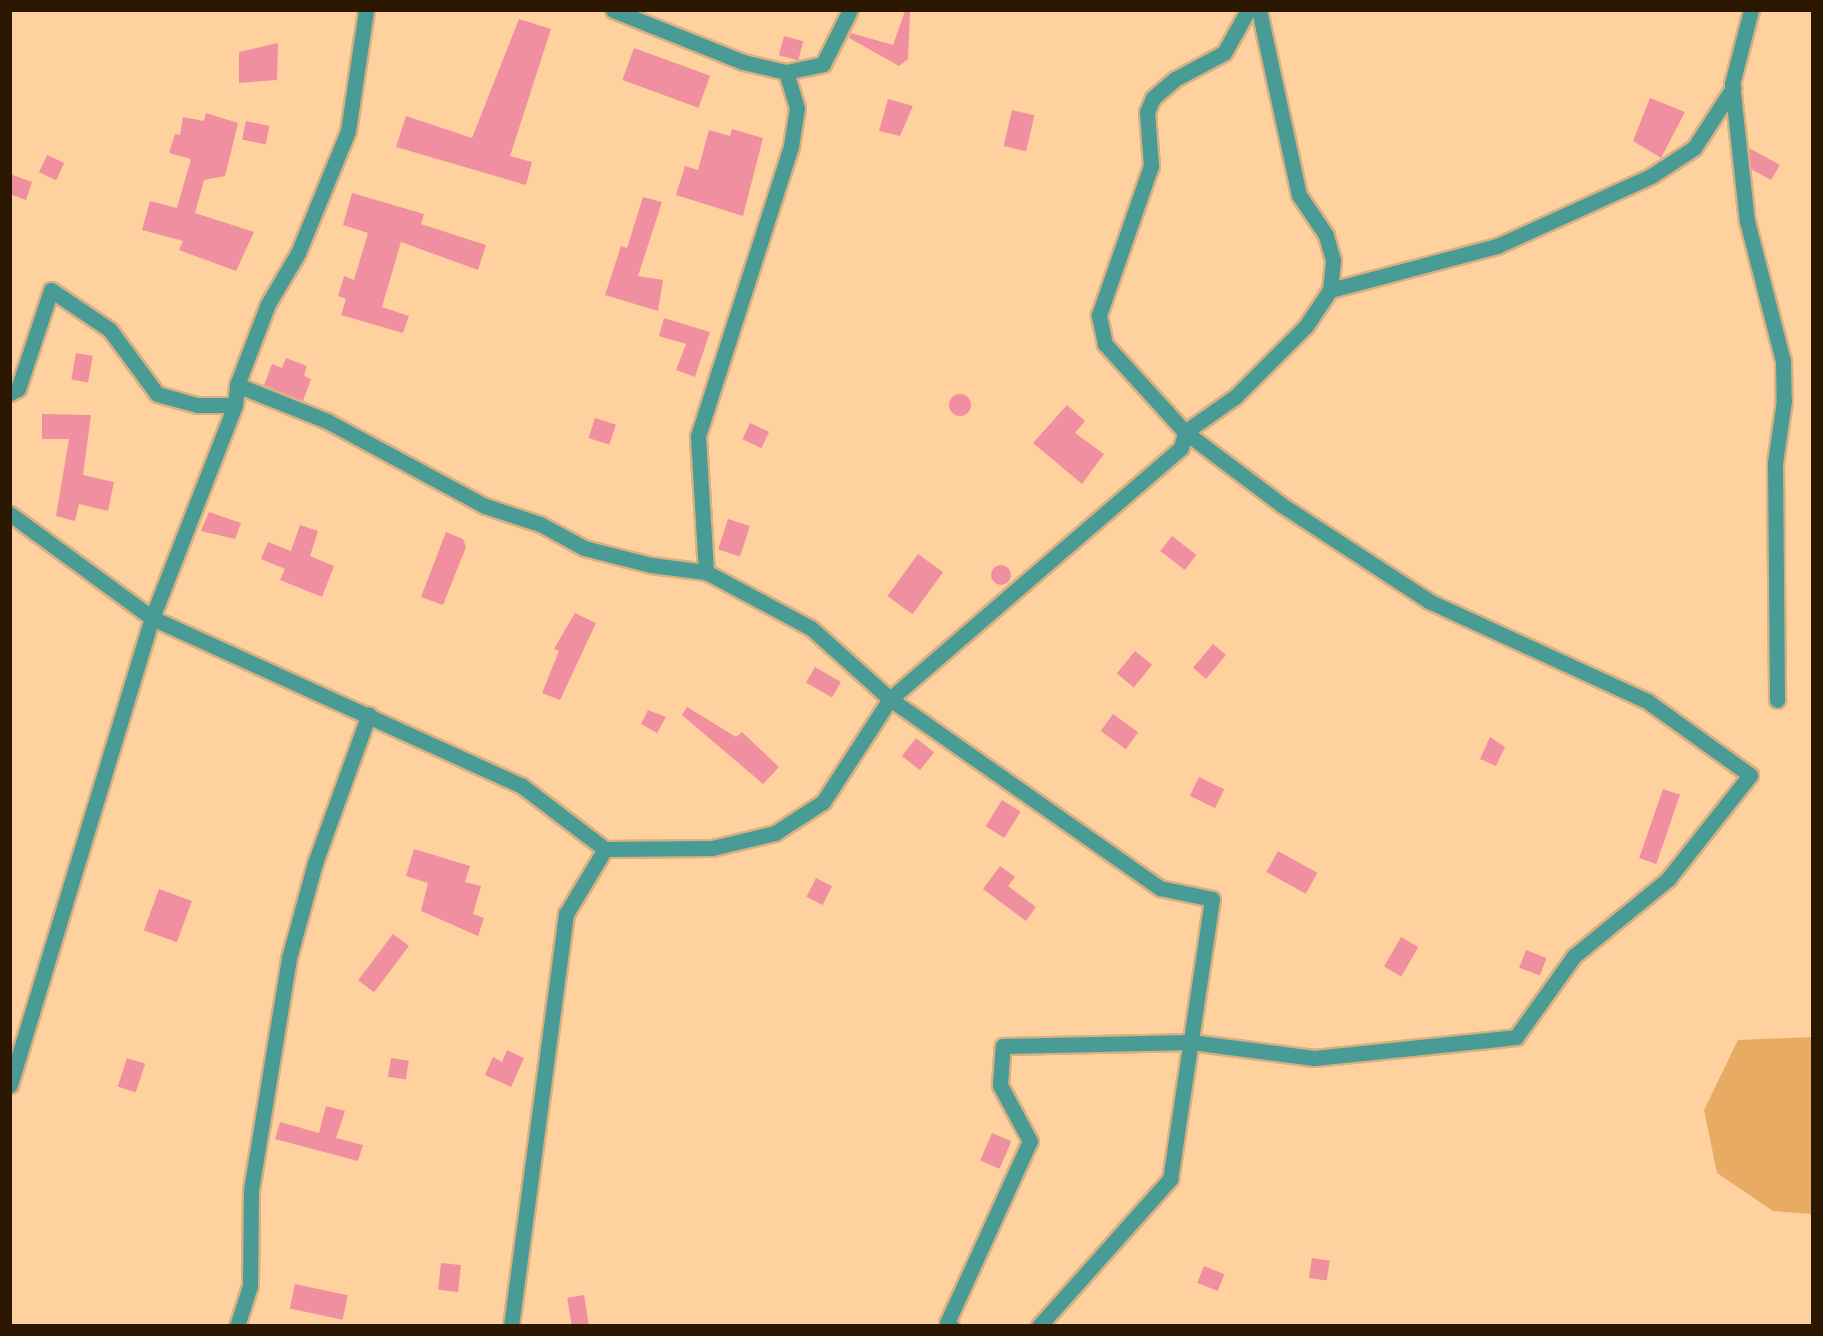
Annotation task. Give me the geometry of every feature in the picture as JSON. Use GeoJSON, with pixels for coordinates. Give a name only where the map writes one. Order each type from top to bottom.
{"type":"FeatureCollection","features":[{"type":"Feature","properties":{"kind":"street"},"geometry":{"type":"LineString","coordinates":[[10,1085],[152,618],[235,405],[237,385],[348,131],[366,10]]}},
{"type":"Feature","properties":{"kind":"street"},"geometry":{"type":"LineString","coordinates":[[613,10],[743,62],[786,72],[823,64],[850,10]]}},
{"type":"Feature","properties":{"kind":"street"},"geometry":{"type":"LineString","coordinates":[[951,1326],[1030,1141],[1000,1085],[1003,1046],[1191,1042],[1314,1058],[1515,1037],[1574,956],[1668,879],[1750,775],[1647,701],[1429,601],[1282,506],[1185,432],[1105,344],[1099,315],[1151,166],[1147,112],[1153,98],[1175,79],[1224,53],[1248,10]]}},
{"type":"Feature","properties":{"kind":"street"},"geometry":{"type":"LineString","coordinates":[[10,514],[152,618],[369,714],[522,786],[605,849],[712,848],[775,834],[823,802],[890,699],[1181,448],[1185,432],[1236,396],[1306,326],[1330,290],[1333,260],[1326,235],[1299,195],[1259,10]]}},
{"type":"Feature","properties":{"kind":"street"},"geometry":{"type":"LineString","coordinates":[[1751,10],[1733,88],[1747,221],[1783,361],[1784,400],[1775,463],[1777,700]]}},
{"type":"Feature","properties":{"kind":"street"},"geometry":{"type":"LineString","coordinates":[[706,572],[698,436],[791,146],[797,108],[786,72]]}},
{"type":"Feature","properties":{"kind":"street"},"geometry":{"type":"LineString","coordinates":[[1330,290],[1497,246],[1651,176],[1694,148],[1733,88]]}},
{"type":"Feature","properties":{"kind":"street"},"geometry":{"type":"LineString","coordinates":[[10,393],[18,389],[51,290],[110,330],[158,394],[197,405],[235,405]]}},
{"type":"Feature","properties":{"kind":"street"},"geometry":{"type":"LineString","coordinates":[[237,385],[327,421],[484,506],[540,524],[584,548],[651,566],[706,572],[811,628],[890,699],[1160,888],[1212,899],[1170,1179],[1039,1326]]}},
{"type":"Feature","properties":{"kind":"street"},"geometry":{"type":"LineString","coordinates":[[237,1326],[250,1286],[251,1190],[289,958],[315,863],[369,714]]}},
{"type":"Feature","properties":{"kind":"street"},"geometry":{"type":"LineString","coordinates":[[511,1326],[566,914],[605,849]]}},
{"type":"Feature","properties":{"kind":"shaded area"},"geometry":{"type":"Polygon","coordinates":[[[1812,1037],[1812,1214],[1773,1211],[1717,1173],[1704,1110],[1738,1040],[1812,1037]]]}},
{"type":"Feature","properties":{"kind":"building"},"geometry":{"type":"Polygon","coordinates":[[[905,11],[910,12],[908,59],[899,66],[849,38],[851,33],[893,45],[905,11]]]}},
{"type":"Feature","properties":{"kind":"building"},"geometry":{"type":"Polygon","coordinates":[[[519,19],[551,29],[510,156],[532,162],[526,185],[396,147],[406,116],[472,138],[519,19]]]}},
{"type":"Feature","properties":{"kind":"building"},"geometry":{"type":"Polygon","coordinates":[[[784,36],[803,41],[798,60],[779,55],[784,36]]]}},
{"type":"Feature","properties":{"kind":"building"},"geometry":{"type":"Polygon","coordinates":[[[278,43],[277,80],[239,83],[239,52],[278,43]]]}},
{"type":"Feature","properties":{"kind":"building"},"geometry":{"type":"Polygon","coordinates":[[[634,48],[710,76],[698,108],[622,80],[634,48]]]}},
{"type":"Feature","properties":{"kind":"building"},"geometry":{"type":"Polygon","coordinates":[[[1650,98],[1685,112],[1661,158],[1633,141],[1650,98]]]}},
{"type":"Feature","properties":{"kind":"building"},"geometry":{"type":"Polygon","coordinates":[[[888,99],[913,106],[900,136],[879,131],[888,99]]]}},
{"type":"Feature","properties":{"kind":"building"},"geometry":{"type":"Polygon","coordinates":[[[1012,110],[1034,115],[1026,151],[1004,146],[1012,110]]]}},
{"type":"Feature","properties":{"kind":"building"},"geometry":{"type":"Polygon","coordinates":[[[206,113],[238,123],[225,176],[204,180],[195,213],[254,232],[236,271],[179,250],[183,241],[142,230],[150,201],[177,208],[191,159],[169,153],[175,134],[180,135],[183,117],[204,121],[206,113]]]}},
{"type":"Feature","properties":{"kind":"building"},"geometry":{"type":"Polygon","coordinates":[[[246,121],[269,126],[266,145],[242,140],[246,121]]]}},
{"type":"Feature","properties":{"kind":"building"},"geometry":{"type":"Polygon","coordinates":[[[732,129],[763,138],[743,216],[676,195],[685,166],[698,170],[709,130],[730,136],[732,129]]]}},
{"type":"Feature","properties":{"kind":"building"},"geometry":{"type":"Polygon","coordinates":[[[1749,148],[1780,165],[1771,180],[1751,169],[1749,148]]]}},
{"type":"Feature","properties":{"kind":"building"},"geometry":{"type":"Polygon","coordinates":[[[47,155],[64,163],[56,180],[39,172],[47,155]]]}},
{"type":"Feature","properties":{"kind":"building"},"geometry":{"type":"Polygon","coordinates":[[[10,174],[32,182],[26,200],[10,194],[10,174]]]}},
{"type":"Feature","properties":{"kind":"building"},"geometry":{"type":"Polygon","coordinates":[[[352,193],[424,214],[421,224],[486,245],[478,270],[401,242],[382,307],[409,316],[403,333],[341,315],[346,299],[338,296],[344,276],[354,280],[368,233],[343,225],[352,193]]]}},
{"type":"Feature","properties":{"kind":"building"},"geometry":{"type":"Polygon","coordinates":[[[643,197],[662,202],[638,276],[663,280],[658,311],[605,295],[621,246],[627,248],[643,197]]]}},
{"type":"Feature","properties":{"kind":"building"},"geometry":{"type":"Polygon","coordinates":[[[664,318],[710,332],[695,377],[676,370],[686,344],[659,336],[664,318]]]}},
{"type":"Feature","properties":{"kind":"building"},"geometry":{"type":"Polygon","coordinates":[[[76,353],[93,356],[88,383],[71,380],[76,353]]]}},
{"type":"Feature","properties":{"kind":"building"},"geometry":{"type":"Polygon","coordinates":[[[286,358],[307,366],[304,376],[311,379],[303,401],[264,385],[272,364],[282,368],[286,358]]]}},
{"type":"Feature","properties":{"kind":"building"},"geometry":{"type":"Polygon","coordinates":[[[956,394],[964,394],[971,401],[971,409],[964,416],[956,416],[949,409],[949,401],[956,394]]]}},
{"type":"Feature","properties":{"kind":"building"},"geometry":{"type":"Polygon","coordinates":[[[1067,405],[1085,421],[1075,433],[1104,454],[1082,484],[1033,443],[1067,405]]]}},
{"type":"Feature","properties":{"kind":"building"},"geometry":{"type":"Polygon","coordinates":[[[42,414],[91,415],[83,475],[114,482],[108,511],[79,504],[75,521],[56,516],[69,439],[42,439],[42,414]]]}},
{"type":"Feature","properties":{"kind":"building"},"geometry":{"type":"Polygon","coordinates":[[[595,418],[616,425],[609,445],[589,438],[595,418]]]}},
{"type":"Feature","properties":{"kind":"building"},"geometry":{"type":"Polygon","coordinates":[[[750,423],[769,432],[761,448],[742,439],[750,423]]]}},
{"type":"Feature","properties":{"kind":"building"},"geometry":{"type":"Polygon","coordinates":[[[209,512],[241,523],[235,539],[201,531],[209,512]]]}},
{"type":"Feature","properties":{"kind":"building"},"geometry":{"type":"Polygon","coordinates":[[[728,519],[750,526],[740,557],[718,549],[728,519]]]}},
{"type":"Feature","properties":{"kind":"building"},"geometry":{"type":"Polygon","coordinates":[[[300,525],[318,531],[310,556],[334,566],[322,597],[280,580],[285,569],[261,559],[268,542],[291,551],[300,525]]]}},
{"type":"Feature","properties":{"kind":"building"},"geometry":{"type":"Polygon","coordinates":[[[446,532],[463,539],[466,547],[443,605],[421,597],[446,532]]]}},
{"type":"Feature","properties":{"kind":"building"},"geometry":{"type":"Polygon","coordinates":[[[1172,536],[1196,555],[1185,570],[1160,551],[1172,536]]]}},
{"type":"Feature","properties":{"kind":"building"},"geometry":{"type":"Polygon","coordinates":[[[918,554],[943,572],[913,614],[887,596],[918,554]]]}},
{"type":"Feature","properties":{"kind":"building"},"geometry":{"type":"Polygon","coordinates":[[[1001,565],[1008,568],[1011,575],[1008,582],[1001,585],[994,582],[991,575],[994,568],[1001,565]]]}},
{"type":"Feature","properties":{"kind":"building"},"geometry":{"type":"Polygon","coordinates":[[[575,613],[596,623],[560,700],[542,693],[559,651],[554,649],[575,613]]]}},
{"type":"Feature","properties":{"kind":"building"},"geometry":{"type":"Polygon","coordinates":[[[1213,644],[1226,655],[1206,679],[1193,668],[1213,644]]]}},
{"type":"Feature","properties":{"kind":"building"},"geometry":{"type":"Polygon","coordinates":[[[1135,651],[1152,665],[1134,687],[1117,674],[1135,651]]]}},
{"type":"Feature","properties":{"kind":"building"},"geometry":{"type":"Polygon","coordinates":[[[815,667],[841,682],[832,698],[806,683],[815,667]]]}},
{"type":"Feature","properties":{"kind":"building"},"geometry":{"type":"Polygon","coordinates":[[[687,707],[736,737],[742,732],[779,767],[763,784],[682,715],[687,707]]]}},
{"type":"Feature","properties":{"kind":"building"},"geometry":{"type":"Polygon","coordinates":[[[648,710],[666,717],[657,733],[641,724],[648,710]]]}},
{"type":"Feature","properties":{"kind":"building"},"geometry":{"type":"Polygon","coordinates":[[[1113,714],[1138,732],[1126,749],[1101,731],[1113,714]]]}},
{"type":"Feature","properties":{"kind":"building"},"geometry":{"type":"Polygon","coordinates":[[[1490,737],[1505,747],[1496,766],[1480,759],[1490,737]]]}},
{"type":"Feature","properties":{"kind":"building"},"geometry":{"type":"Polygon","coordinates":[[[916,738],[934,752],[920,770],[902,756],[916,738]]]}},
{"type":"Feature","properties":{"kind":"building"},"geometry":{"type":"Polygon","coordinates":[[[1199,777],[1224,789],[1215,808],[1190,796],[1199,777]]]}},
{"type":"Feature","properties":{"kind":"building"},"geometry":{"type":"Polygon","coordinates":[[[1663,789],[1680,795],[1656,864],[1639,858],[1663,789]]]}},
{"type":"Feature","properties":{"kind":"building"},"geometry":{"type":"Polygon","coordinates":[[[1002,800],[1021,812],[1004,838],[986,826],[1002,800]]]}},
{"type":"Feature","properties":{"kind":"building"},"geometry":{"type":"Polygon","coordinates":[[[414,849],[470,866],[465,882],[481,886],[473,914],[484,918],[478,936],[421,911],[428,883],[406,876],[414,849]]]}},
{"type":"Feature","properties":{"kind":"building"},"geometry":{"type":"Polygon","coordinates":[[[1278,851],[1317,873],[1306,894],[1266,872],[1278,851]]]}},
{"type":"Feature","properties":{"kind":"building"},"geometry":{"type":"Polygon","coordinates":[[[1000,866],[1015,877],[1008,886],[1036,907],[1026,921],[983,889],[1000,866]]]}},
{"type":"Feature","properties":{"kind":"building"},"geometry":{"type":"Polygon","coordinates":[[[816,878],[832,886],[823,905],[806,897],[816,878]]]}},
{"type":"Feature","properties":{"kind":"building"},"geometry":{"type":"Polygon","coordinates":[[[159,889],[192,901],[177,942],[144,930],[159,889]]]}},
{"type":"Feature","properties":{"kind":"building"},"geometry":{"type":"Polygon","coordinates":[[[393,934],[409,946],[374,992],[358,980],[393,934]]]}},
{"type":"Feature","properties":{"kind":"building"},"geometry":{"type":"Polygon","coordinates":[[[1401,937],[1418,947],[1401,976],[1384,966],[1401,937]]]}},
{"type":"Feature","properties":{"kind":"building"},"geometry":{"type":"Polygon","coordinates":[[[1526,950],[1547,958],[1540,976],[1519,968],[1526,950]]]}},
{"type":"Feature","properties":{"kind":"building"},"geometry":{"type":"Polygon","coordinates":[[[507,1050],[524,1058],[511,1087],[485,1075],[493,1057],[502,1062],[507,1050]]]}},
{"type":"Feature","properties":{"kind":"building"},"geometry":{"type":"Polygon","coordinates":[[[127,1058],[145,1064],[136,1092],[118,1087],[127,1058]]]}},
{"type":"Feature","properties":{"kind":"building"},"geometry":{"type":"Polygon","coordinates":[[[391,1058],[409,1061],[406,1080],[388,1077],[391,1058]]]}},
{"type":"Feature","properties":{"kind":"building"},"geometry":{"type":"Polygon","coordinates":[[[326,1106],[345,1111],[336,1138],[363,1145],[358,1161],[275,1139],[280,1122],[319,1133],[326,1106]]]}},
{"type":"Feature","properties":{"kind":"building"},"geometry":{"type":"Polygon","coordinates":[[[992,1133],[1011,1141],[1000,1169],[980,1161],[992,1133]]]}},
{"type":"Feature","properties":{"kind":"building"},"geometry":{"type":"Polygon","coordinates":[[[1312,1258],[1330,1261],[1327,1281],[1309,1278],[1312,1258]]]}},
{"type":"Feature","properties":{"kind":"building"},"geometry":{"type":"Polygon","coordinates":[[[441,1263],[461,1265],[458,1292],[438,1290],[441,1263]]]}},
{"type":"Feature","properties":{"kind":"building"},"geometry":{"type":"Polygon","coordinates":[[[1204,1266],[1224,1274],[1218,1291],[1197,1283],[1204,1266]]]}},
{"type":"Feature","properties":{"kind":"building"},"geometry":{"type":"Polygon","coordinates":[[[295,1284],[348,1295],[343,1320],[290,1308],[295,1284]]]}},
{"type":"Feature","properties":{"kind":"building"},"geometry":{"type":"Polygon","coordinates":[[[584,1295],[589,1326],[572,1326],[567,1298],[584,1295]]]}}]}
